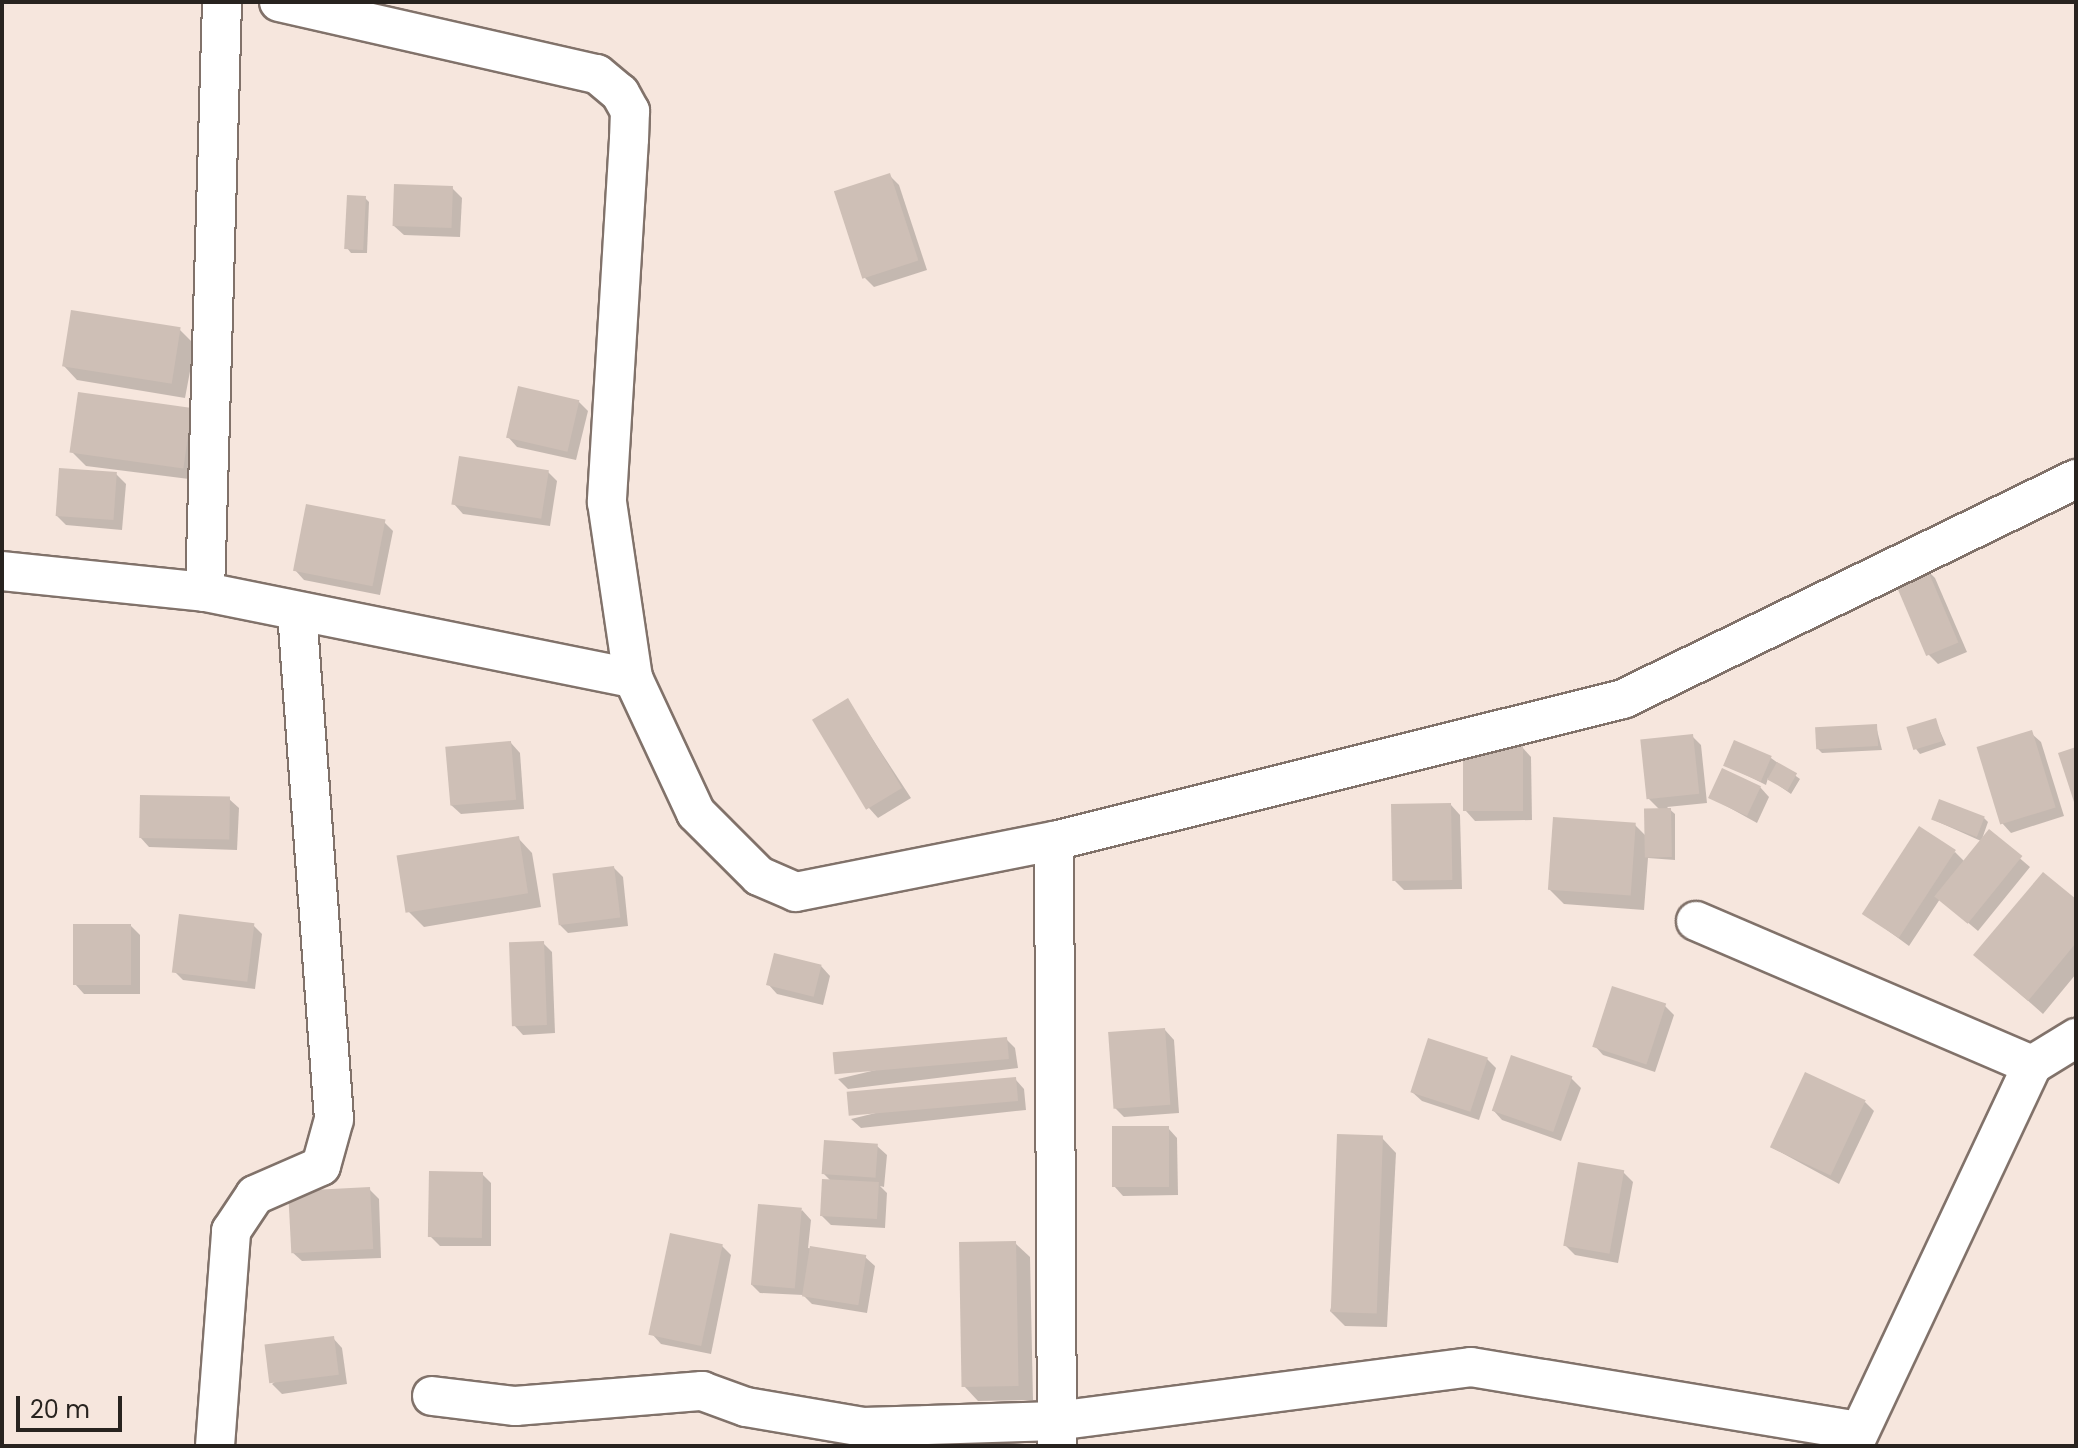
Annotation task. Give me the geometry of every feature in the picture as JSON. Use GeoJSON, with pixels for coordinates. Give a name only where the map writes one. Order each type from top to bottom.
{"type":"FeatureCollection","features":[{"type":"Feature","properties":{"kind":"street"},"geometry":{"type":"LineString","coordinates":[[205,592],[222,2]]}},
{"type":"Feature","properties":{"kind":"street"},"geometry":{"type":"LineString","coordinates":[[279,2],[597,74],[620,93],[630,111],[607,502],[633,678],[696,813],[759,876],[796,892],[1054,841],[1623,699],[2076,479]]}},
{"type":"Feature","properties":{"kind":"street"},"geometry":{"type":"LineString","coordinates":[[2,571],[205,592],[633,678]]}},
{"type":"Feature","properties":{"kind":"street"},"geometry":{"type":"LineString","coordinates":[[215,1446],[231,1231],[255,1195],[321,1166],[334,1119],[297,611]]}},
{"type":"Feature","properties":{"kind":"street"},"geometry":{"type":"LineString","coordinates":[[1054,841],[1056,1433]]}},
{"type":"Feature","properties":{"kind":"street"},"geometry":{"type":"LineString","coordinates":[[1696,921],[2032,1065]]}},
{"type":"Feature","properties":{"kind":"street"},"geometry":{"type":"LineString","coordinates":[[432,1396],[515,1406],[702,1391],[746,1407],[863,1427],[1056,1433],[1471,1367],[1855,1439],[2032,1065],[2076,1038]]}},
{"type":"Feature","properties":{"kind":"building"},"geometry":{"type":"Polygon","coordinates":[[[890,173],[918,260],[862,279],[834,191],[890,173]]]}},
{"type":"Feature","properties":{"kind":"building"},"geometry":{"type":"Polygon","coordinates":[[[394,184],[453,186],[451,228],[393,226],[394,184]]]}},
{"type":"Feature","properties":{"kind":"building"},"geometry":{"type":"Polygon","coordinates":[[[347,195],[366,196],[363,250],[344,249],[347,195]]]}},
{"type":"Feature","properties":{"kind":"building"},"geometry":{"type":"Polygon","coordinates":[[[71,310],[181,327],[172,384],[62,366],[71,310]]]}},
{"type":"Feature","properties":{"kind":"building"},"geometry":{"type":"Polygon","coordinates":[[[518,386],[579,400],[567,452],[506,438],[518,386]]]}},
{"type":"Feature","properties":{"kind":"building"},"geometry":{"type":"Polygon","coordinates":[[[78,392],[192,408],[183,468],[70,452],[78,392]]]}},
{"type":"Feature","properties":{"kind":"building"},"geometry":{"type":"Polygon","coordinates":[[[459,456],[549,470],[541,519],[451,504],[459,456]]]}},
{"type":"Feature","properties":{"kind":"building"},"geometry":{"type":"Polygon","coordinates":[[[59,468],[117,472],[114,520],[56,516],[59,468]]]}},
{"type":"Feature","properties":{"kind":"building"},"geometry":{"type":"Polygon","coordinates":[[[306,504],[386,519],[373,586],[293,571],[306,504]]]}},
{"type":"Feature","properties":{"kind":"building"},"geometry":{"type":"Polygon","coordinates":[[[1926,566],[1958,642],[1926,656],[1894,580],[1926,566]]]}},
{"type":"Feature","properties":{"kind":"building"},"geometry":{"type":"Polygon","coordinates":[[[848,698],[902,788],[866,810],[812,720],[848,698]]]}},
{"type":"Feature","properties":{"kind":"building"},"geometry":{"type":"Polygon","coordinates":[[[1936,718],[1943,741],[1913,750],[1906,727],[1936,718]]]}},
{"type":"Feature","properties":{"kind":"building"},"geometry":{"type":"Polygon","coordinates":[[[1877,724],[1878,746],[1816,749],[1815,727],[1877,724]]]}},
{"type":"Feature","properties":{"kind":"building"},"geometry":{"type":"Polygon","coordinates":[[[2032,730],[2056,807],[2000,824],[1977,747],[2032,730]]]}},
{"type":"Feature","properties":{"kind":"building"},"geometry":{"type":"Polygon","coordinates":[[[1693,734],[1699,794],[1647,799],[1640,740],[1693,734]]]}},
{"type":"Feature","properties":{"kind":"building"},"geometry":{"type":"Polygon","coordinates":[[[1734,740],[1772,756],[1761,782],[1723,766],[1734,740]]]}},
{"type":"Feature","properties":{"kind":"building"},"geometry":{"type":"Polygon","coordinates":[[[511,741],[516,800],[450,806],[445,747],[511,741]]]}},
{"type":"Feature","properties":{"kind":"building"},"geometry":{"type":"Polygon","coordinates":[[[1463,745],[1523,745],[1523,811],[1463,811],[1463,745]]]}},
{"type":"Feature","properties":{"kind":"building"},"geometry":{"type":"Polygon","coordinates":[[[2076,747],[2076,805],[2075,805],[2058,753],[2076,747]]]}},
{"type":"Feature","properties":{"kind":"building"},"geometry":{"type":"Polygon","coordinates":[[[1777,762],[1797,773],[1787,791],[1767,779],[1777,762]]]}},
{"type":"Feature","properties":{"kind":"building"},"geometry":{"type":"Polygon","coordinates":[[[1722,768],[1761,786],[1747,816],[1708,798],[1722,768]]]}},
{"type":"Feature","properties":{"kind":"building"},"geometry":{"type":"Polygon","coordinates":[[[140,795],[230,797],[229,840],[139,838],[140,795]]]}},
{"type":"Feature","properties":{"kind":"building"},"geometry":{"type":"Polygon","coordinates":[[[1939,799],[1985,817],[1977,837],[1931,820],[1939,799]]]}},
{"type":"Feature","properties":{"kind":"building"},"geometry":{"type":"Polygon","coordinates":[[[1451,803],[1452,880],[1392,881],[1391,804],[1451,803]]]}},
{"type":"Feature","properties":{"kind":"building"},"geometry":{"type":"Polygon","coordinates":[[[1644,808],[1671,808],[1672,857],[1645,857],[1644,808]]]}},
{"type":"Feature","properties":{"kind":"building"},"geometry":{"type":"Polygon","coordinates":[[[1553,817],[1636,823],[1631,896],[1548,890],[1553,817]]]}},
{"type":"Feature","properties":{"kind":"building"},"geometry":{"type":"Polygon","coordinates":[[[1919,826],[1956,850],[1899,938],[1862,914],[1919,826]]]}},
{"type":"Feature","properties":{"kind":"building"},"geometry":{"type":"Polygon","coordinates":[[[1989,829],[2022,856],[1968,924],[1934,897],[1989,829]]]}},
{"type":"Feature","properties":{"kind":"building"},"geometry":{"type":"Polygon","coordinates":[[[519,836],[528,893],[406,913],[397,855],[519,836]]]}},
{"type":"Feature","properties":{"kind":"building"},"geometry":{"type":"Polygon","coordinates":[[[614,866],[620,918],[559,925],[552,874],[614,866]]]}},
{"type":"Feature","properties":{"kind":"building"},"geometry":{"type":"Polygon","coordinates":[[[2043,872],[2076,899],[2076,943],[2028,1001],[1973,955],[2043,872]]]}},
{"type":"Feature","properties":{"kind":"building"},"geometry":{"type":"Polygon","coordinates":[[[179,914],[254,923],[247,982],[172,973],[179,914]]]}},
{"type":"Feature","properties":{"kind":"building"},"geometry":{"type":"Polygon","coordinates":[[[73,924],[131,924],[131,985],[73,985],[73,924]]]}},
{"type":"Feature","properties":{"kind":"building"},"geometry":{"type":"Polygon","coordinates":[[[544,941],[547,1025],[512,1026],[509,942],[544,941]]]}},
{"type":"Feature","properties":{"kind":"building"},"geometry":{"type":"Polygon","coordinates":[[[774,953],[822,965],[814,997],[766,985],[774,953]]]}},
{"type":"Feature","properties":{"kind":"building"},"geometry":{"type":"Polygon","coordinates":[[[1612,986],[1666,1004],[1646,1064],[1592,1047],[1612,986]]]}},
{"type":"Feature","properties":{"kind":"building"},"geometry":{"type":"Polygon","coordinates":[[[1165,1028],[1170,1105],[1114,1109],[1108,1032],[1165,1028]]]}},
{"type":"Feature","properties":{"kind":"building"},"geometry":{"type":"Polygon","coordinates":[[[1007,1037],[1009,1059],[835,1074],[833,1052],[1007,1037]]]}},
{"type":"Feature","properties":{"kind":"building"},"geometry":{"type":"Polygon","coordinates":[[[1428,1038],[1488,1057],[1470,1112],[1410,1092],[1428,1038]]]}},
{"type":"Feature","properties":{"kind":"building"},"geometry":{"type":"Polygon","coordinates":[[[1511,1055],[1572,1076],[1553,1132],[1492,1111],[1511,1055]]]}},
{"type":"Feature","properties":{"kind":"building"},"geometry":{"type":"Polygon","coordinates":[[[1805,1072],[1866,1100],[1831,1176],[1770,1147],[1805,1072]]]}},
{"type":"Feature","properties":{"kind":"building"},"geometry":{"type":"Polygon","coordinates":[[[1016,1077],[1018,1101],[849,1116],[847,1092],[1016,1077]]]}},
{"type":"Feature","properties":{"kind":"building"},"geometry":{"type":"Polygon","coordinates":[[[1112,1126],[1169,1126],[1169,1187],[1112,1187],[1112,1126]]]}},
{"type":"Feature","properties":{"kind":"building"},"geometry":{"type":"Polygon","coordinates":[[[1337,1134],[1383,1136],[1377,1313],[1331,1312],[1337,1134]]]}},
{"type":"Feature","properties":{"kind":"building"},"geometry":{"type":"Polygon","coordinates":[[[824,1140],[878,1144],[875,1178],[822,1174],[824,1140]]]}},
{"type":"Feature","properties":{"kind":"building"},"geometry":{"type":"Polygon","coordinates":[[[1578,1162],[1624,1170],[1610,1254],[1563,1246],[1578,1162]]]}},
{"type":"Feature","properties":{"kind":"building"},"geometry":{"type":"Polygon","coordinates":[[[429,1171],[483,1172],[482,1238],[428,1237],[429,1171]]]}},
{"type":"Feature","properties":{"kind":"building"},"geometry":{"type":"Polygon","coordinates":[[[822,1179],[879,1182],[877,1219],[820,1216],[822,1179]]]}},
{"type":"Feature","properties":{"kind":"building"},"geometry":{"type":"Polygon","coordinates":[[[370,1187],[373,1249],[291,1253],[288,1191],[370,1187]]]}},
{"type":"Feature","properties":{"kind":"building"},"geometry":{"type":"Polygon","coordinates":[[[758,1204],[802,1208],[795,1289],[751,1285],[758,1204]]]}},
{"type":"Feature","properties":{"kind":"building"},"geometry":{"type":"Polygon","coordinates":[[[670,1233],[723,1244],[701,1346],[648,1335],[670,1233]]]}},
{"type":"Feature","properties":{"kind":"building"},"geometry":{"type":"Polygon","coordinates":[[[1016,1241],[1019,1386],[962,1387],[959,1242],[1016,1241]]]}},
{"type":"Feature","properties":{"kind":"building"},"geometry":{"type":"Polygon","coordinates":[[[810,1246],[866,1255],[858,1305],[802,1296],[810,1246]]]}},
{"type":"Feature","properties":{"kind":"building"},"geometry":{"type":"Polygon","coordinates":[[[334,1336],[339,1375],[269,1383],[265,1345],[334,1336]]]}}]}
